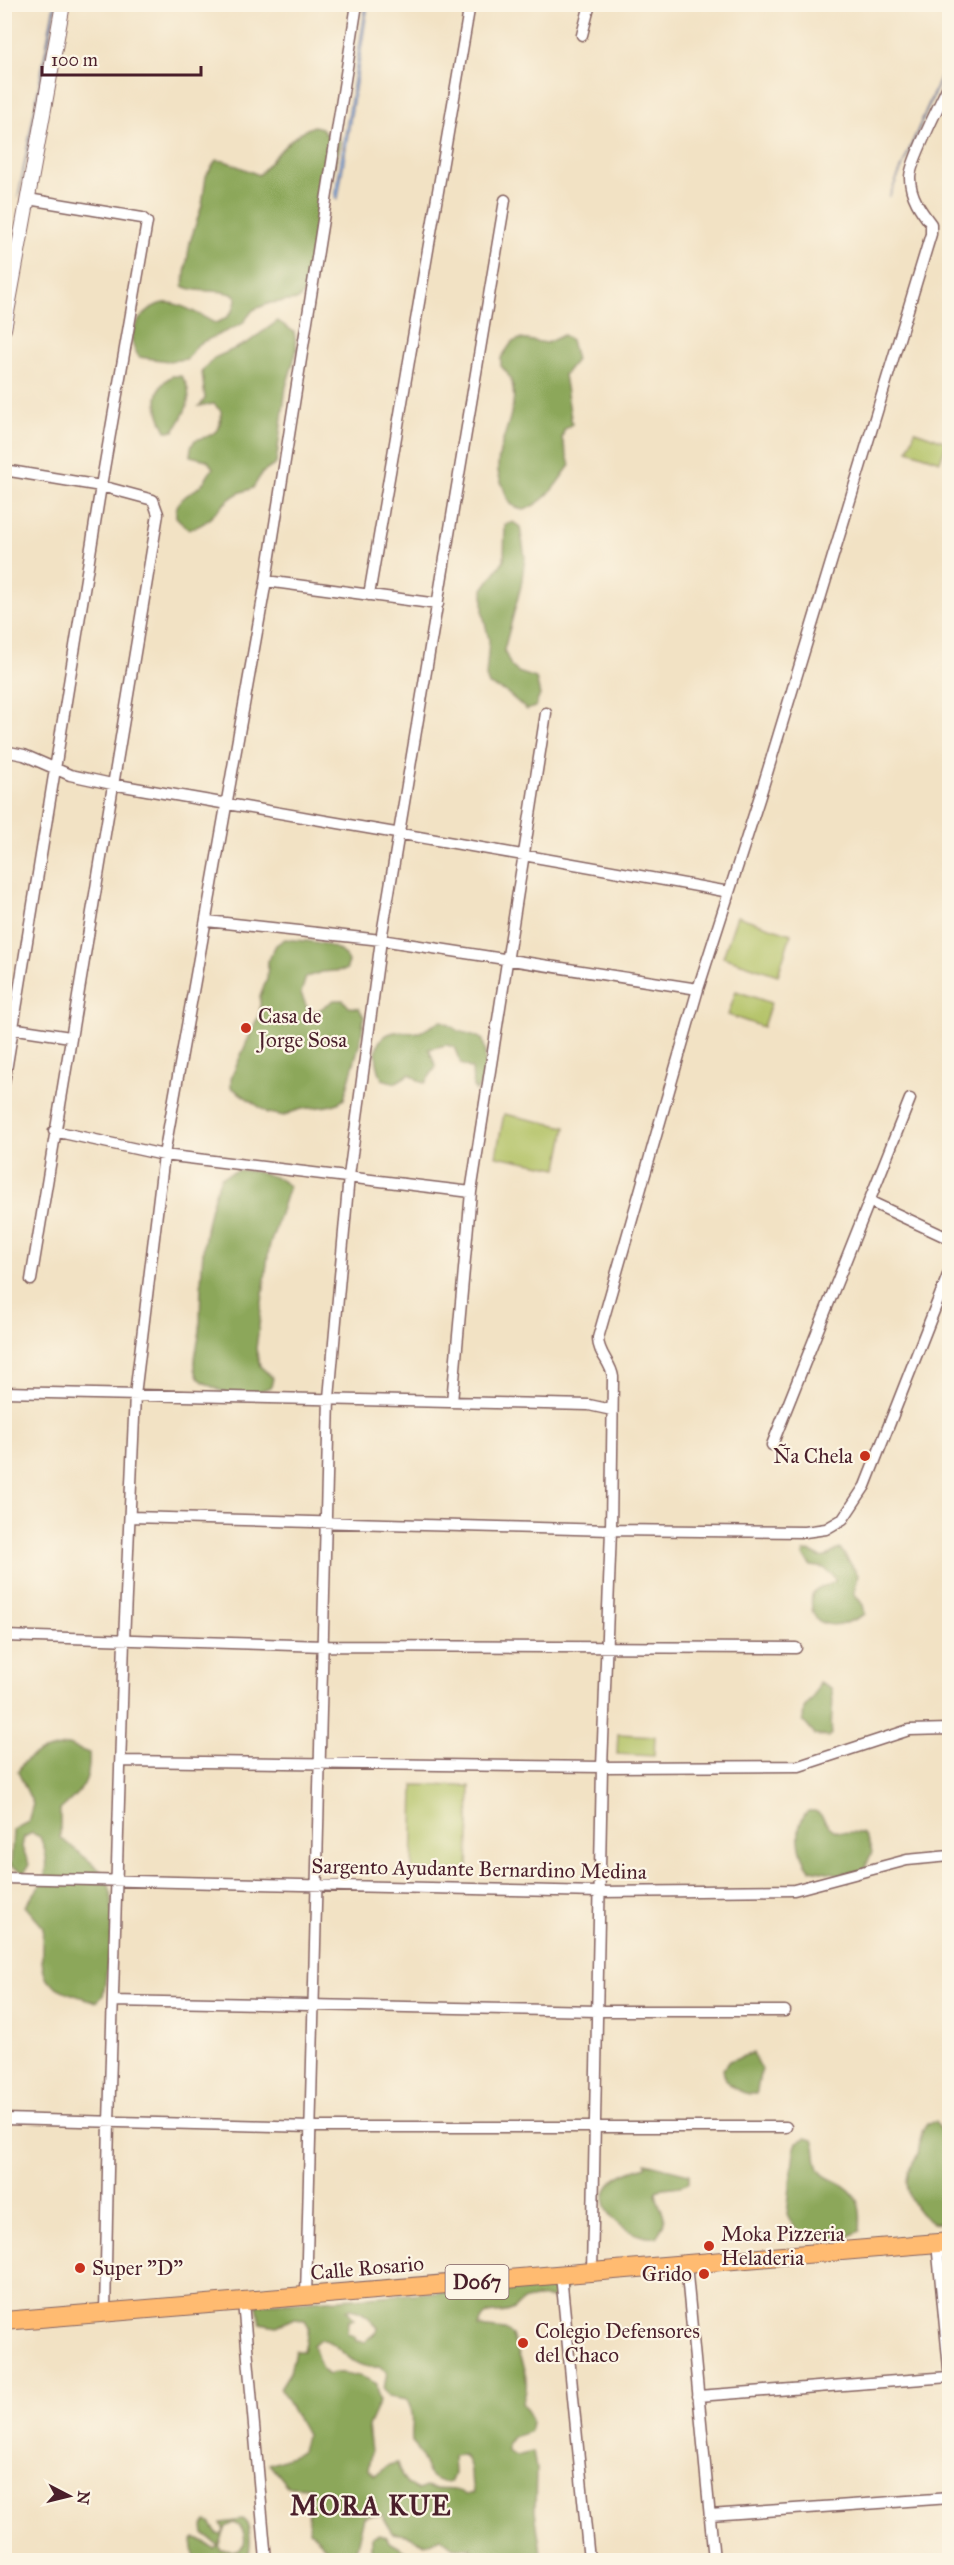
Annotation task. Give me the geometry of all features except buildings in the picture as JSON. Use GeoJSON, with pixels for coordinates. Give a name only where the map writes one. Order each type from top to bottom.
{"type":"FeatureCollection","features":[{"type":"Feature","properties":{"kind":"main road","name":"Calle Rosario"},"geometry":{"type":"LineString","coordinates":[[4,2321],[943,2243]]}},
{"type":"Feature","properties":{"kind":"street"},"geometry":{"type":"LineString","coordinates":[[4,329],[63,4]]}},
{"type":"Feature","properties":{"kind":"street"},"geometry":{"type":"LineString","coordinates":[[105,2313],[108,2122],[124,1640],[135,1395],[164,1155],[266,580],[357,4]]}},
{"type":"Feature","properties":{"kind":"street"},"geometry":{"type":"LineString","coordinates":[[369,595],[470,4]]}},
{"type":"Feature","properties":{"kind":"street"},"geometry":{"type":"LineString","coordinates":[[582,35],[590,4]]}},
{"type":"Feature","properties":{"kind":"street"},"geometry":{"type":"LineString","coordinates":[[592,2272],[599,1892],[611,1530],[612,1410],[612,1370],[598,1348],[598,1338],[698,989],[931,234],[931,224],[912,193],[910,172],[950,82]]}},
{"type":"Feature","properties":{"kind":"street"},"geometry":{"type":"LineString","coordinates":[[4,1083],[9,1028],[56,769],[101,486],[147,222],[142,218],[28,199]]}},
{"type":"Feature","properties":{"kind":"street"},"geometry":{"type":"LineString","coordinates":[[306,2296],[328,1522],[329,1398],[349,1176],[381,940],[505,200]]}},
{"type":"Feature","properties":{"kind":"street"},"geometry":{"type":"LineString","coordinates":[[4,470],[101,486],[153,500],[159,514],[54,1131],[31,1280]]}},
{"type":"Feature","properties":{"kind":"street"},"geometry":{"type":"LineString","coordinates":[[266,580],[438,604]]}},
{"type":"Feature","properties":{"kind":"street"},"geometry":{"type":"LineString","coordinates":[[452,1402],[471,1192],[546,713]]}},
{"type":"Feature","properties":{"kind":"street"},"geometry":{"type":"LineString","coordinates":[[4,751],[24,755],[70,775],[112,784],[398,835],[524,854],[729,892]]}},
{"type":"Feature","properties":{"kind":"street"},"geometry":{"type":"LineString","coordinates":[[207,921],[381,940],[698,989]]}},
{"type":"Feature","properties":{"kind":"street"},"geometry":{"type":"LineString","coordinates":[[9,1028],[70,1037]]}},
{"type":"Feature","properties":{"kind":"street"},"geometry":{"type":"LineString","coordinates":[[772,1445],[871,1202],[910,1099]]}},
{"type":"Feature","properties":{"kind":"street"},"geometry":{"type":"LineString","coordinates":[[54,1131],[164,1155],[471,1192]]}},
{"type":"Feature","properties":{"kind":"street"},"geometry":{"type":"LineString","coordinates":[[871,1202],[950,1239]]}},
{"type":"Feature","properties":{"kind":"street"},"geometry":{"type":"LineString","coordinates":[[130,1517],[611,1530],[805,1532],[826,1529],[843,1519],[865,1486],[950,1270]]}},
{"type":"Feature","properties":{"kind":"street"},"geometry":{"type":"LineString","coordinates":[[4,1392],[589,1405],[612,1410]]}},
{"type":"Feature","properties":{"kind":"street"},"geometry":{"type":"LineString","coordinates":[[4,1636],[324,1646],[796,1648]]}},
{"type":"Feature","properties":{"kind":"street"},"geometry":{"type":"LineString","coordinates":[[121,1761],[602,1767],[799,1766],[909,1730],[950,1729]]}},
{"type":"Feature","properties":{"kind":"street","name":"Sargento Ayudante Bernardino Medina"},"geometry":{"type":"LineString","coordinates":[[4,1878],[599,1892],[794,1890],[907,1860],[950,1856]]}},
{"type":"Feature","properties":{"kind":"street"},"geometry":{"type":"LineString","coordinates":[[112,2001],[597,2011],[785,2011]]}},
{"type":"Feature","properties":{"kind":"street"},"geometry":{"type":"LineString","coordinates":[[4,2120],[311,2127],[786,2127]]}},
{"type":"Feature","properties":{"kind":"street"},"geometry":{"type":"LineString","coordinates":[[698,2396],[949,2378],[943,2243]]}},
{"type":"Feature","properties":{"kind":"street"},"geometry":{"type":"LineString","coordinates":[[686,2264],[714,2560]]}},
{"type":"Feature","properties":{"kind":"street"},"geometry":{"type":"LineString","coordinates":[[561,2275],[589,2560]]}},
{"type":"Feature","properties":{"kind":"street"},"geometry":{"type":"LineString","coordinates":[[243,2302],[266,2560]]}},
{"type":"Feature","properties":{"kind":"street"},"geometry":{"type":"LineString","coordinates":[[710,2515],[950,2498]]}},
{"type":"Feature","properties":{"kind":"green space"},"geometry":{"type":"Polygon","coordinates":[[[314,126],[322,128],[327,136],[330,131],[339,137],[340,146],[320,216],[304,293],[298,300],[270,303],[253,310],[242,324],[198,344],[187,359],[168,361],[139,357],[132,342],[134,328],[146,312],[157,305],[176,304],[215,323],[228,316],[235,306],[236,296],[230,293],[189,289],[183,286],[190,242],[202,205],[206,176],[216,160],[225,161],[259,175],[291,140],[314,126]]]}},
{"type":"Feature","properties":{"kind":"green space"},"geometry":{"type":"Polygon","coordinates":[[[278,321],[294,332],[297,349],[286,387],[276,464],[262,473],[253,488],[232,497],[209,519],[188,529],[176,517],[177,506],[183,498],[201,485],[213,468],[207,460],[190,456],[191,447],[195,440],[207,437],[216,431],[221,418],[221,411],[214,404],[199,406],[205,399],[202,371],[214,358],[247,343],[278,321]]]}},
{"type":"Feature","properties":{"kind":"green space"},"geometry":{"type":"Polygon","coordinates":[[[563,335],[571,340],[576,360],[564,375],[572,424],[564,430],[562,439],[570,465],[545,497],[524,510],[510,502],[498,473],[499,457],[513,403],[510,377],[501,366],[501,358],[512,342],[520,339],[547,343],[563,335]]]}},
{"type":"Feature","properties":{"kind":"green space"},"geometry":{"type":"Polygon","coordinates":[[[172,376],[181,376],[186,383],[189,397],[185,411],[174,431],[166,431],[157,401],[160,387],[172,376]]]}},
{"type":"Feature","properties":{"kind":"green space"},"geometry":{"type":"Polygon","coordinates":[[[915,431],[947,442],[940,461],[908,450],[915,431]]]}},
{"type":"Feature","properties":{"kind":"green space"},"geometry":{"type":"Polygon","coordinates":[[[513,522],[520,527],[525,557],[521,586],[504,650],[511,666],[518,672],[536,678],[540,695],[535,707],[527,710],[506,692],[489,685],[486,677],[489,640],[483,614],[483,589],[504,560],[505,525],[513,522]]]}},
{"type":"Feature","properties":{"kind":"green space"},"geometry":{"type":"Polygon","coordinates":[[[737,916],[791,934],[778,975],[723,957],[737,916]]]}},
{"type":"Feature","properties":{"kind":"green space"},"geometry":{"type":"Polygon","coordinates":[[[285,939],[330,946],[344,955],[349,962],[346,970],[322,972],[306,977],[301,993],[307,1008],[316,1012],[334,1000],[343,1000],[349,1007],[359,1008],[364,1017],[361,1038],[344,1099],[331,1105],[300,1110],[284,1116],[268,1113],[231,1087],[231,1078],[260,1012],[260,996],[267,979],[268,961],[276,945],[285,939]]]}},
{"type":"Feature","properties":{"kind":"green space"},"geometry":{"type":"Polygon","coordinates":[[[736,991],[771,1003],[763,1027],[728,1015],[736,991]]]}},
{"type":"Feature","properties":{"kind":"green space"},"geometry":{"type":"Polygon","coordinates":[[[441,1021],[483,1040],[485,1067],[480,1086],[476,1091],[473,1087],[472,1069],[461,1064],[454,1047],[446,1045],[429,1049],[436,1067],[425,1083],[410,1074],[395,1083],[382,1079],[376,1058],[381,1039],[395,1032],[419,1032],[441,1021]]]}},
{"type":"Feature","properties":{"kind":"green space"},"geometry":{"type":"Polygon","coordinates":[[[504,1114],[566,1127],[558,1168],[496,1156],[504,1114]]]}},
{"type":"Feature","properties":{"kind":"green space"},"geometry":{"type":"Polygon","coordinates":[[[238,1170],[265,1174],[289,1186],[269,1248],[256,1349],[260,1366],[273,1378],[271,1387],[254,1393],[234,1395],[203,1382],[198,1377],[195,1365],[200,1329],[203,1252],[209,1214],[221,1177],[238,1170]]]}},
{"type":"Feature","properties":{"kind":"green space"},"geometry":{"type":"Polygon","coordinates":[[[840,1548],[858,1575],[854,1593],[863,1605],[865,1614],[847,1622],[828,1624],[821,1622],[815,1616],[812,1608],[812,1595],[816,1590],[835,1581],[834,1577],[824,1568],[811,1566],[803,1556],[804,1552],[809,1551],[819,1557],[825,1557],[840,1548]]]}},
{"type":"Feature","properties":{"kind":"green space"},"geometry":{"type":"Polygon","coordinates":[[[819,1682],[831,1688],[832,1694],[832,1734],[828,1737],[815,1735],[803,1721],[804,1708],[813,1698],[819,1682]]]}},
{"type":"Feature","properties":{"kind":"green space"},"geometry":{"type":"Polygon","coordinates":[[[618,1734],[655,1736],[654,1756],[617,1754],[618,1734]]]}},
{"type":"Feature","properties":{"kind":"green space"},"geometry":{"type":"Polygon","coordinates":[[[68,1745],[89,1753],[89,1763],[83,1786],[60,1810],[60,1838],[104,1874],[110,1888],[112,1902],[111,1935],[103,1996],[96,2002],[54,1986],[44,1971],[43,1927],[25,1906],[38,1889],[47,1866],[40,1837],[32,1833],[24,1837],[22,1847],[29,1864],[25,1873],[11,1866],[13,1830],[28,1822],[33,1804],[18,1772],[21,1765],[32,1756],[46,1750],[68,1745]]]}},
{"type":"Feature","properties":{"kind":"green space"},"geometry":{"type":"Polygon","coordinates":[[[414,1785],[470,1786],[468,1874],[412,1873],[414,1785]]]}},
{"type":"Feature","properties":{"kind":"green space"},"geometry":{"type":"Polygon","coordinates":[[[808,1811],[818,1812],[834,1830],[860,1833],[865,1836],[872,1852],[864,1870],[839,1874],[810,1869],[803,1856],[799,1840],[800,1824],[808,1811]]]}},
{"type":"Feature","properties":{"kind":"green space"},"geometry":{"type":"Polygon","coordinates":[[[753,2053],[761,2068],[756,2094],[750,2094],[734,2088],[726,2080],[723,2069],[729,2061],[753,2053]]]}},
{"type":"Feature","properties":{"kind":"green space"},"geometry":{"type":"Polygon","coordinates":[[[936,2122],[945,2138],[950,2140],[949,2222],[942,2223],[931,2221],[920,2213],[909,2194],[907,2180],[918,2153],[924,2127],[927,2123],[936,2122]]]}},
{"type":"Feature","properties":{"kind":"green space"},"geometry":{"type":"Polygon","coordinates":[[[805,2138],[813,2140],[821,2172],[844,2186],[858,2202],[860,2230],[850,2236],[830,2240],[809,2236],[800,2231],[787,2214],[794,2151],[797,2142],[805,2138]]]}},
{"type":"Feature","properties":{"kind":"green space"},"geometry":{"type":"Polygon","coordinates":[[[646,2163],[689,2174],[689,2182],[685,2184],[656,2190],[664,2222],[656,2237],[635,2234],[625,2228],[609,2212],[605,2202],[606,2192],[612,2182],[624,2174],[646,2166],[646,2163]]]}},
{"type":"Feature","properties":{"kind":"green space"},"geometry":{"type":"Polygon","coordinates":[[[533,2285],[567,2288],[559,2299],[529,2299],[509,2311],[489,2314],[485,2316],[479,2327],[505,2330],[512,2335],[524,2368],[526,2385],[522,2403],[531,2417],[532,2424],[529,2432],[513,2437],[508,2444],[508,2452],[516,2456],[533,2452],[536,2469],[535,2511],[542,2560],[468,2560],[472,2548],[454,2547],[440,2537],[425,2544],[410,2536],[393,2533],[382,2515],[364,2517],[356,2550],[360,2560],[335,2560],[334,2553],[325,2548],[309,2531],[310,2487],[287,2486],[269,2464],[302,2452],[306,2435],[280,2388],[290,2372],[295,2351],[304,2351],[309,2327],[305,2320],[292,2319],[277,2326],[260,2323],[257,2305],[533,2285]],[[347,2310],[354,2319],[348,2320],[347,2333],[355,2337],[356,2341],[365,2342],[377,2332],[378,2328],[373,2321],[359,2311],[347,2310]],[[320,2339],[313,2345],[322,2369],[329,2375],[340,2373],[353,2375],[377,2384],[379,2402],[368,2426],[371,2452],[368,2470],[375,2475],[389,2465],[397,2463],[404,2480],[418,2490],[426,2487],[456,2490],[466,2495],[474,2493],[471,2469],[463,2455],[453,2456],[454,2473],[450,2482],[433,2478],[425,2468],[412,2442],[412,2417],[407,2400],[388,2397],[384,2389],[387,2372],[380,2367],[360,2365],[334,2345],[320,2339]]]}},
{"type":"Feature","properties":{"kind":"green space"},"geometry":{"type":"Polygon","coordinates":[[[243,2520],[246,2523],[250,2537],[248,2556],[252,2560],[195,2560],[192,2542],[195,2539],[214,2548],[218,2545],[204,2534],[203,2526],[206,2522],[210,2523],[217,2534],[221,2535],[224,2531],[221,2523],[243,2520]],[[234,2523],[226,2527],[219,2547],[221,2550],[238,2551],[244,2545],[243,2532],[240,2526],[234,2523]]]}},
{"type":"Feature","properties":{"kind":"green space"},"geometry":{"type":"Polygon","coordinates":[[[379,2535],[387,2537],[389,2542],[411,2555],[444,2560],[371,2560],[371,2538],[379,2535]]]}},
{"type":"Feature","properties":{"kind":"water"},"geometry":{"type":"Polygon","coordinates":[[[54,5],[56,5],[18,198],[54,5]]]}},
{"type":"Feature","properties":{"kind":"water"},"geometry":{"type":"Polygon","coordinates":[[[366,5],[368,5],[338,199],[335,198],[366,5]]]}},
{"type":"Feature","properties":{"kind":"water"},"geometry":{"type":"Polygon","coordinates":[[[949,56],[949,60],[889,197],[949,56]]]}},
{"type":"Feature","properties":{"kind":"place","name":"Casa de Jorge Sosa"},"geometry":{"type":"Point","coordinates":[246,1028]}},
{"type":"Feature","properties":{"kind":"place","name":"Ña Chela"},"geometry":{"type":"Point","coordinates":[865,1456]}},
{"type":"Feature","properties":{"kind":"place","name":"Moka Pizzeria Heladeria"},"geometry":{"type":"Point","coordinates":[709,2246]}},
{"type":"Feature","properties":{"kind":"place","name":"Super \"D\""},"geometry":{"type":"Point","coordinates":[80,2268]}},
{"type":"Feature","properties":{"kind":"place","name":"Grido"},"geometry":{"type":"Point","coordinates":[704,2274]}},
{"type":"Feature","properties":{"kind":"place","name":"Colegio Defensores del Chaco"},"geometry":{"type":"Point","coordinates":[523,2343]}},
{"type":"Feature","properties":{"kind":"district","name":"MORA KUE"},"geometry":{"type":"Point","coordinates":[371,2505]}}]}
